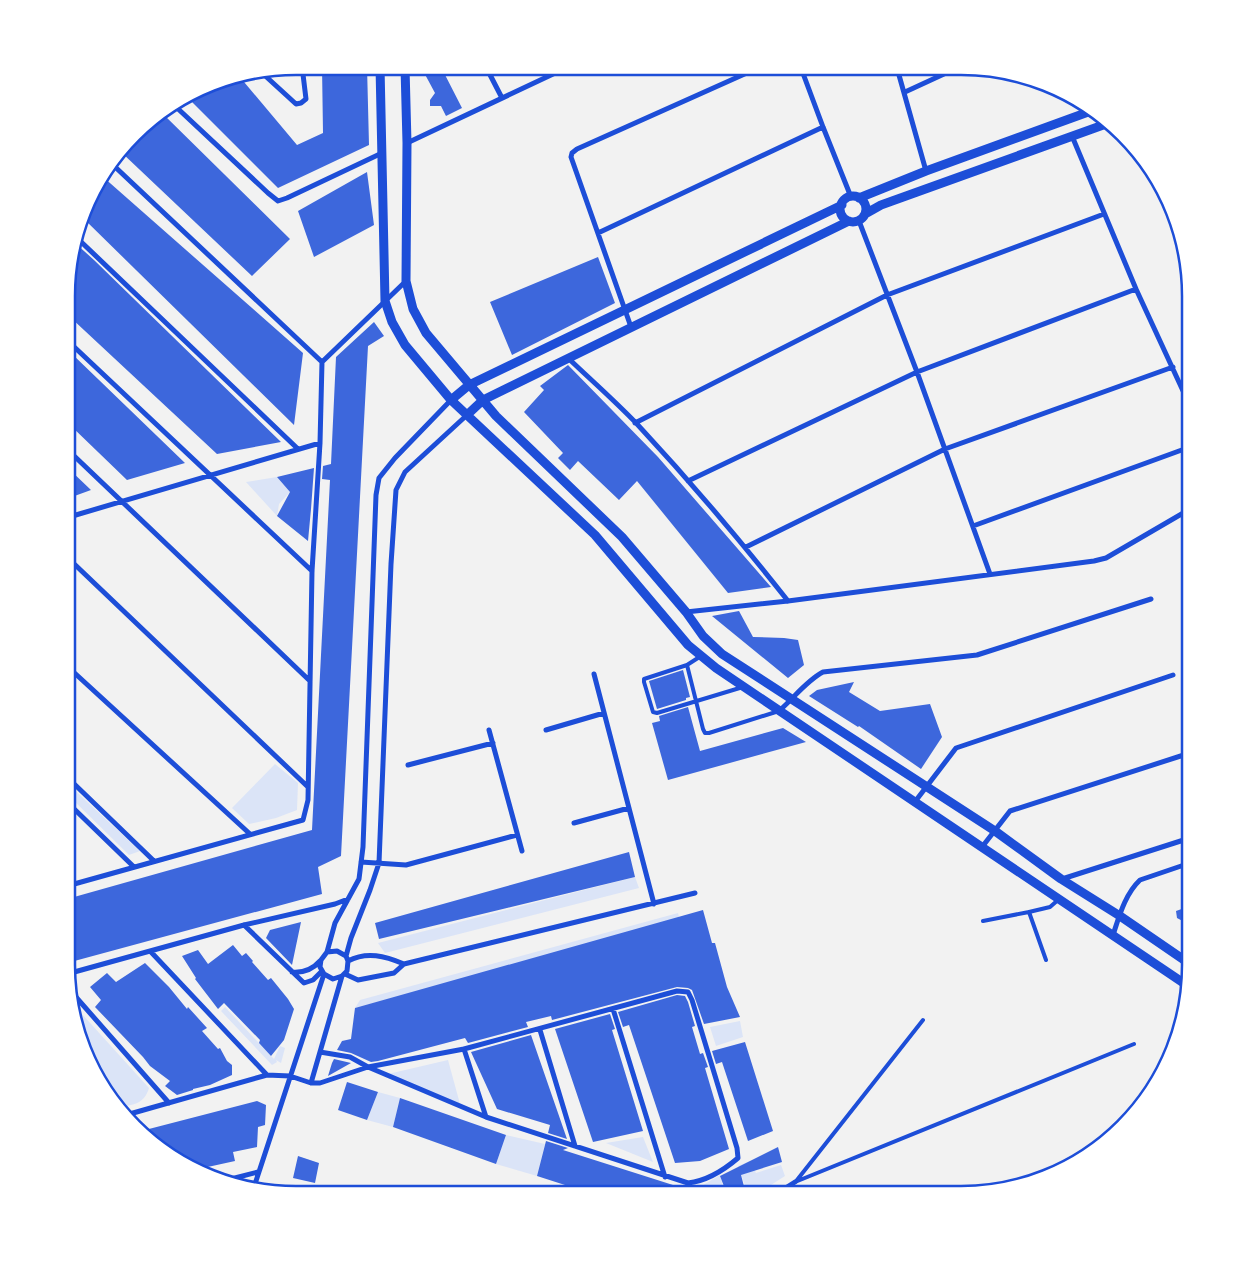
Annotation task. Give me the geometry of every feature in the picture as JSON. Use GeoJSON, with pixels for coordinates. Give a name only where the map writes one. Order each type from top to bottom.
{"type":"FeatureCollection","features":[{"type":"Feature","properties":{"kind":"street"},"geometry":{"type":"LineString","coordinates":[[266,77],[296,104],[306,99],[303,75]]}},
{"type":"Feature","properties":{"kind":"street"},"geometry":{"type":"LineString","coordinates":[[380,75],[385,301],[392,322],[405,345],[451,400],[595,535],[688,645],[701,656],[914,803],[1182,982]]}},
{"type":"Feature","properties":{"kind":"street"},"geometry":{"type":"LineString","coordinates":[[405,75],[407,143],[406,281],[413,309],[426,333],[496,416],[622,537],[686,612],[703,636],[722,654],[995,831],[1061,879],[1182,955]]}},
{"type":"Feature","properties":{"kind":"street"},"geometry":{"type":"LineString","coordinates":[[490,75],[502,98]]}},
{"type":"Feature","properties":{"kind":"street"},"geometry":{"type":"LineString","coordinates":[[407,143],[551,75]]}},
{"type":"Feature","properties":{"kind":"street"},"geometry":{"type":"LineString","coordinates":[[631,327],[571,158],[572,153],[577,149],[742,75]]}},
{"type":"Feature","properties":{"kind":"street"},"geometry":{"type":"LineString","coordinates":[[804,75],[822,127],[855,198],[866,206],[862,217],[887,295],[990,574]]}},
{"type":"Feature","properties":{"kind":"street"},"geometry":{"type":"LineString","coordinates":[[899,75],[926,171]]}},
{"type":"Feature","properties":{"kind":"street"},"geometry":{"type":"LineString","coordinates":[[905,92],[943,75]]}},
{"type":"Feature","properties":{"kind":"street"},"geometry":{"type":"LineString","coordinates":[[178,109],[278,201],[383,153]]}},
{"type":"Feature","properties":{"kind":"street"},"geometry":{"type":"LineString","coordinates":[[849,221],[842,216],[841,210],[845,200],[855,198],[1085,113]]}},
{"type":"Feature","properties":{"kind":"street"},"geometry":{"type":"LineString","coordinates":[[311,1083],[343,975],[348,966],[347,959],[351,938],[367,898],[378,863],[396,490],[405,472],[483,400],[849,221],[862,217],[881,205],[1101,126]]}},
{"type":"Feature","properties":{"kind":"street"},"geometry":{"type":"LineString","coordinates":[[598,233],[822,127]]}},
{"type":"Feature","properties":{"kind":"street"},"geometry":{"type":"LineString","coordinates":[[1072,136],[1136,289],[1182,388]]}},
{"type":"Feature","properties":{"kind":"street"},"geometry":{"type":"LineString","coordinates":[[116,168],[322,362]]}},
{"type":"Feature","properties":{"kind":"street"},"geometry":{"type":"LineString","coordinates":[[292,972],[315,967],[327,952],[335,923],[358,878],[361,862],[376,495],[379,478],[395,458],[469,384],[842,205]]}},
{"type":"Feature","properties":{"kind":"street"},"geometry":{"type":"LineString","coordinates":[[635,423],[887,295],[1104,214]]}},
{"type":"Feature","properties":{"kind":"street"},"geometry":{"type":"LineString","coordinates":[[82,243],[298,450]]}},
{"type":"Feature","properties":{"kind":"street"},"geometry":{"type":"LineString","coordinates":[[75,884],[303,820],[308,800],[312,571],[320,443],[322,362],[406,281]]}},
{"type":"Feature","properties":{"kind":"street"},"geometry":{"type":"LineString","coordinates":[[688,481],[917,372],[1136,289]]}},
{"type":"Feature","properties":{"kind":"street"},"geometry":{"type":"LineString","coordinates":[[75,348],[312,571]]}},
{"type":"Feature","properties":{"kind":"street"},"geometry":{"type":"LineString","coordinates":[[568,358],[635,423],[688,481],[746,547],[788,601]]}},
{"type":"Feature","properties":{"kind":"street"},"geometry":{"type":"LineString","coordinates":[[746,547],[945,449],[1173,367]]}},
{"type":"Feature","properties":{"kind":"street"},"geometry":{"type":"LineString","coordinates":[[75,515],[320,443]]}},
{"type":"Feature","properties":{"kind":"street"},"geometry":{"type":"LineString","coordinates":[[973,526],[1182,450]]}},
{"type":"Feature","properties":{"kind":"street"},"geometry":{"type":"LineString","coordinates":[[75,457],[310,681]]}},
{"type":"Feature","properties":{"kind":"street"},"geometry":{"type":"LineString","coordinates":[[686,612],[788,601],[1100,560],[1182,514]]}},
{"type":"Feature","properties":{"kind":"street"},"geometry":{"type":"LineString","coordinates":[[75,565],[308,787]]}},
{"type":"Feature","properties":{"kind":"street"},"geometry":{"type":"LineString","coordinates":[[779,711],[812,678],[823,672],[978,655],[1151,599]]}},
{"type":"Feature","properties":{"kind":"street"},"geometry":{"type":"LineString","coordinates":[[75,673],[250,834]]}},
{"type":"Feature","properties":{"kind":"street"},"geometry":{"type":"LineString","coordinates":[[594,674],[654,904]]}},
{"type":"Feature","properties":{"kind":"street"},"geometry":{"type":"LineString","coordinates":[[914,803],[956,748],[1174,675]]}},
{"type":"Feature","properties":{"kind":"street"},"geometry":{"type":"LineString","coordinates":[[546,730],[604,714]]}},
{"type":"Feature","properties":{"kind":"street"},"geometry":{"type":"LineString","coordinates":[[489,730],[522,851]]}},
{"type":"Feature","properties":{"kind":"street"},"geometry":{"type":"LineString","coordinates":[[408,765],[493,744]]}},
{"type":"Feature","properties":{"kind":"street"},"geometry":{"type":"LineString","coordinates":[[982,848],[1010,811],[1182,756]]}},
{"type":"Feature","properties":{"kind":"street"},"geometry":{"type":"LineString","coordinates":[[75,785],[154,861]]}},
{"type":"Feature","properties":{"kind":"street"},"geometry":{"type":"LineString","coordinates":[[574,823],[629,808]]}},
{"type":"Feature","properties":{"kind":"street"},"geometry":{"type":"LineString","coordinates":[[75,810],[134,867]]}},
{"type":"Feature","properties":{"kind":"street"},"geometry":{"type":"LineString","coordinates":[[361,862],[406,865],[517,836]]}},
{"type":"Feature","properties":{"kind":"street"},"geometry":{"type":"LineString","coordinates":[[1061,879],[1182,841]]}},
{"type":"Feature","properties":{"kind":"street"},"geometry":{"type":"LineString","coordinates":[[1113,935],[1134,886],[1140,880],[1182,866]]}},
{"type":"Feature","properties":{"kind":"street"},"geometry":{"type":"LineString","coordinates":[[323,972],[333,978],[343,975],[358,980],[394,973],[404,964],[695,893]]}},
{"type":"Feature","properties":{"kind":"street"},"geometry":{"type":"LineString","coordinates":[[75,972],[244,925],[335,904],[348,899]]}},
{"type":"Feature","properties":{"kind":"street"},"geometry":{"type":"LineString","coordinates":[[244,925],[304,983],[309,983],[323,972]]}},
{"type":"Feature","properties":{"kind":"street"},"geometry":{"type":"LineString","coordinates":[[327,952],[337,951],[347,959]]}},
{"type":"Feature","properties":{"kind":"street"},"geometry":{"type":"LineString","coordinates":[[151,952],[267,1075]]}},
{"type":"Feature","properties":{"kind":"street"},"geometry":{"type":"LineString","coordinates":[[347,959],[364,955],[390,958],[404,964]]}},
{"type":"Feature","properties":{"kind":"street"},"geometry":{"type":"LineString","coordinates":[[255,1182],[323,972],[321,960]]}},
{"type":"Feature","properties":{"kind":"street"},"geometry":{"type":"LineString","coordinates":[[132,1113],[267,1075],[290,1076],[311,1083],[320,1083],[368,1067],[464,1049],[540,1030],[677,991],[688,992],[692,1000],[737,1148],[738,1158],[700,1181],[688,1183],[486,1117],[368,1067],[350,1057],[320,1052]]}},
{"type":"Feature","properties":{"kind":"street"},"geometry":{"type":"LineString","coordinates":[[78,999],[169,1103]]}},
{"type":"Feature","properties":{"kind":"street"},"geometry":{"type":"LineString","coordinates":[[613,1009],[665,1176]]}},
{"type":"Feature","properties":{"kind":"street"},"geometry":{"type":"LineString","coordinates":[[540,1030],[575,1146]]}},
{"type":"Feature","properties":{"kind":"street"},"geometry":{"type":"LineString","coordinates":[[464,1049],[486,1117]]}},
{"type":"Feature","properties":{"kind":"street"},"geometry":{"type":"LineString","coordinates":[[237,1177],[258,1172]]}},
{"type":"Feature","properties":{"kind":"street"},"geometry":{"type":"LineString","coordinates":[[789,1186],[795,1182]]}},
{"type":"Feature","properties":{"kind":"lane"},"geometry":{"type":"LineString","coordinates":[[701,656],[687,665],[644,679],[654,712],[657,713],[744,687]]}},
{"type":"Feature","properties":{"kind":"lane"},"geometry":{"type":"LineString","coordinates":[[687,665],[705,733],[779,711]]}},
{"type":"Feature","properties":{"kind":"lane"},"geometry":{"type":"LineString","coordinates":[[983,921],[1050,907],[1059,899]]}},
{"type":"Feature","properties":{"kind":"lane"},"geometry":{"type":"LineString","coordinates":[[1029,912],[1046,960]]}},
{"type":"Feature","properties":{"kind":"lane"},"geometry":{"type":"LineString","coordinates":[[795,1182],[923,1020]]}},
{"type":"Feature","properties":{"kind":"lane"},"geometry":{"type":"LineString","coordinates":[[795,1182],[1134,1044]]}},
{"type":"Feature","properties":{"kind":"shaded area"},"geometry":{"type":"Polygon","coordinates":[[[277,477],[290,492],[279,504],[277,516],[246,482],[277,477]]]}},
{"type":"Feature","properties":{"kind":"shaded area"},"geometry":{"type":"Polygon","coordinates":[[[275,764],[298,783],[297,810],[276,818],[249,824],[232,808],[275,764]]]}},
{"type":"Feature","properties":{"kind":"shaded area"},"geometry":{"type":"Polygon","coordinates":[[[75,791],[140,851],[129,855],[75,802],[75,791]]]}},
{"type":"Feature","properties":{"kind":"shaded area"},"geometry":{"type":"Polygon","coordinates":[[[635,877],[639,888],[385,953],[378,943],[635,877]]]}},
{"type":"Feature","properties":{"kind":"shaded area"},"geometry":{"type":"Polygon","coordinates":[[[678,913],[680,921],[355,1008],[360,1000],[678,913]]]}},
{"type":"Feature","properties":{"kind":"shaded area"},"geometry":{"type":"Polygon","coordinates":[[[225,1007],[274,1059],[280,1046],[285,1048],[281,1063],[276,1060],[277,1062],[272,1065],[221,1011],[225,1007]]]}},
{"type":"Feature","properties":{"kind":"shaded area"},"geometry":{"type":"Polygon","coordinates":[[[80,1012],[149,1088],[141,1101],[126,1106],[112,1088],[92,1049],[80,1012]]]}},
{"type":"Feature","properties":{"kind":"shaded area"},"geometry":{"type":"Polygon","coordinates":[[[740,1021],[743,1037],[716,1046],[710,1027],[740,1021]]]}},
{"type":"Feature","properties":{"kind":"shaded area"},"geometry":{"type":"Polygon","coordinates":[[[448,1060],[460,1104],[388,1074],[448,1060]]]}},
{"type":"Feature","properties":{"kind":"shaded area"},"geometry":{"type":"Polygon","coordinates":[[[378,1092],[400,1098],[393,1127],[367,1120],[378,1092]]]}},
{"type":"Feature","properties":{"kind":"shaded area"},"geometry":{"type":"Polygon","coordinates":[[[506,1135],[545,1144],[537,1176],[496,1164],[506,1135]]]}},
{"type":"Feature","properties":{"kind":"shaded area"},"geometry":{"type":"Polygon","coordinates":[[[643,1137],[653,1162],[606,1143],[643,1137]]]}},
{"type":"Feature","properties":{"kind":"shaded area"},"geometry":{"type":"Polygon","coordinates":[[[750,1161],[756,1173],[781,1165],[785,1176],[769,1186],[745,1186],[738,1166],[750,1161]]]}},
{"type":"Feature","properties":{"kind":"shaded area"},"geometry":{"type":"Polygon","coordinates":[[[720,1175],[723,1186],[701,1186],[720,1175]]]}},
{"type":"Feature","properties":{"kind":"building"},"geometry":{"type":"Polygon","coordinates":[[[322,75],[367,75],[369,145],[278,188],[192,102],[212,92],[244,82],[297,145],[323,133],[322,75]]]}},
{"type":"Feature","properties":{"kind":"building"},"geometry":{"type":"Polygon","coordinates":[[[425,75],[445,75],[462,108],[446,116],[441,106],[430,106],[430,100],[435,93],[425,75]]]}},
{"type":"Feature","properties":{"kind":"building"},"geometry":{"type":"Polygon","coordinates":[[[166,117],[290,239],[252,276],[125,156],[150,130],[166,117]]]}},
{"type":"Feature","properties":{"kind":"building"},"geometry":{"type":"Polygon","coordinates":[[[367,172],[374,225],[314,257],[298,211],[367,172]]]}},
{"type":"Feature","properties":{"kind":"building"},"geometry":{"type":"Polygon","coordinates":[[[108,181],[303,353],[294,425],[88,223],[108,181]]]}},
{"type":"Feature","properties":{"kind":"building"},"geometry":{"type":"Polygon","coordinates":[[[80,248],[281,442],[217,454],[75,322],[75,282],[80,248]]]}},
{"type":"Feature","properties":{"kind":"building"},"geometry":{"type":"Polygon","coordinates":[[[598,257],[615,303],[512,355],[490,302],[598,257]]]}},
{"type":"Feature","properties":{"kind":"building"},"geometry":{"type":"Polygon","coordinates":[[[374,322],[384,336],[368,346],[341,856],[318,867],[322,894],[75,961],[75,897],[312,830],[330,480],[322,479],[323,466],[331,464],[336,357],[374,322]]]}},
{"type":"Feature","properties":{"kind":"building"},"geometry":{"type":"Polygon","coordinates":[[[75,357],[185,463],[127,480],[75,430],[75,357]]]}},
{"type":"Feature","properties":{"kind":"building"},"geometry":{"type":"Polygon","coordinates":[[[568,365],[658,457],[771,587],[728,593],[637,481],[619,500],[578,461],[570,470],[558,458],[563,453],[524,412],[544,390],[540,386],[568,365]]]}},
{"type":"Feature","properties":{"kind":"building"},"geometry":{"type":"Polygon","coordinates":[[[314,468],[308,541],[277,516],[290,492],[277,477],[314,468]]]}},
{"type":"Feature","properties":{"kind":"building"},"geometry":{"type":"Polygon","coordinates":[[[75,475],[91,490],[75,496],[75,475]]]}},
{"type":"Feature","properties":{"kind":"building"},"geometry":{"type":"Polygon","coordinates":[[[739,611],[753,637],[798,640],[804,665],[788,678],[712,616],[739,611]]]}},
{"type":"Feature","properties":{"kind":"building"},"geometry":{"type":"Polygon","coordinates":[[[683,670],[690,697],[657,709],[649,681],[683,670]]]}},
{"type":"Feature","properties":{"kind":"building"},"geometry":{"type":"Polygon","coordinates":[[[854,682],[849,692],[880,711],[930,704],[942,737],[921,769],[859,726],[809,696],[817,690],[854,682]]]}},
{"type":"Feature","properties":{"kind":"building"},"geometry":{"type":"Polygon","coordinates":[[[688,707],[700,751],[783,728],[806,742],[668,780],[652,723],[660,721],[659,716],[688,707]]]}},
{"type":"Feature","properties":{"kind":"building"},"geometry":{"type":"Polygon","coordinates":[[[629,852],[635,877],[379,939],[375,923],[629,852]]]}},
{"type":"Feature","properties":{"kind":"building"},"geometry":{"type":"Polygon","coordinates":[[[1182,909],[1182,921],[1177,918],[1176,911],[1182,909]]]}},
{"type":"Feature","properties":{"kind":"building"},"geometry":{"type":"Polygon","coordinates":[[[703,910],[712,943],[715,943],[727,987],[740,1017],[704,1024],[692,990],[677,987],[552,1020],[551,1016],[526,1022],[528,1027],[468,1043],[465,1038],[378,1061],[371,1062],[351,1053],[337,1050],[342,1041],[351,1039],[355,1008],[703,910]]]}},
{"type":"Feature","properties":{"kind":"building"},"geometry":{"type":"Polygon","coordinates":[[[301,922],[292,965],[266,938],[270,930],[301,922]]]}},
{"type":"Feature","properties":{"kind":"building"},"geometry":{"type":"Polygon","coordinates":[[[233,945],[242,956],[246,953],[268,980],[271,978],[294,1009],[284,1040],[271,1056],[259,1043],[260,1040],[224,1003],[218,1009],[195,979],[182,956],[198,950],[208,964],[233,945]]]}},
{"type":"Feature","properties":{"kind":"building"},"geometry":{"type":"Polygon","coordinates":[[[145,963],[207,1028],[202,1031],[218,1049],[220,1048],[227,1061],[232,1065],[232,1075],[210,1085],[177,1095],[165,1086],[170,1081],[150,1066],[95,1007],[101,1000],[90,987],[107,973],[116,982],[145,963]]]}},
{"type":"Feature","properties":{"kind":"building"},"geometry":{"type":"Polygon","coordinates":[[[677,995],[685,996],[688,1002],[695,1026],[692,1027],[700,1054],[703,1053],[708,1067],[705,1068],[729,1149],[700,1161],[675,1163],[629,1025],[623,1027],[618,1012],[677,995]]]}},
{"type":"Feature","properties":{"kind":"building"},"geometry":{"type":"Polygon","coordinates":[[[610,1014],[615,1029],[612,1030],[643,1131],[593,1142],[555,1029],[610,1014]]]}},
{"type":"Feature","properties":{"kind":"building"},"geometry":{"type":"Polygon","coordinates":[[[531,1035],[567,1139],[548,1133],[550,1125],[497,1109],[471,1052],[531,1035]]]}},
{"type":"Feature","properties":{"kind":"building"},"geometry":{"type":"Polygon","coordinates":[[[745,1042],[773,1131],[748,1141],[722,1062],[716,1064],[712,1051],[745,1042]]]}},
{"type":"Feature","properties":{"kind":"building"},"geometry":{"type":"Polygon","coordinates":[[[334,1059],[351,1063],[328,1076],[332,1063],[334,1059]]]}},
{"type":"Feature","properties":{"kind":"building"},"geometry":{"type":"Polygon","coordinates":[[[347,1082],[378,1092],[367,1120],[338,1110],[347,1082]]]}},
{"type":"Feature","properties":{"kind":"building"},"geometry":{"type":"Polygon","coordinates":[[[400,1098],[506,1135],[496,1164],[393,1127],[400,1098]]]}},
{"type":"Feature","properties":{"kind":"building"},"geometry":{"type":"Polygon","coordinates":[[[257,1101],[266,1105],[265,1125],[258,1127],[257,1147],[233,1152],[235,1161],[207,1167],[173,1149],[148,1129],[257,1101]]]}},
{"type":"Feature","properties":{"kind":"building"},"geometry":{"type":"Polygon","coordinates":[[[546,1141],[568,1148],[563,1150],[676,1186],[568,1186],[537,1176],[546,1141]]]}},
{"type":"Feature","properties":{"kind":"building"},"geometry":{"type":"Polygon","coordinates":[[[778,1147],[782,1162],[741,1175],[744,1186],[724,1186],[720,1176],[778,1147]]]}},
{"type":"Feature","properties":{"kind":"building"},"geometry":{"type":"Polygon","coordinates":[[[298,1156],[319,1163],[315,1183],[293,1178],[298,1156]]]}}]}
